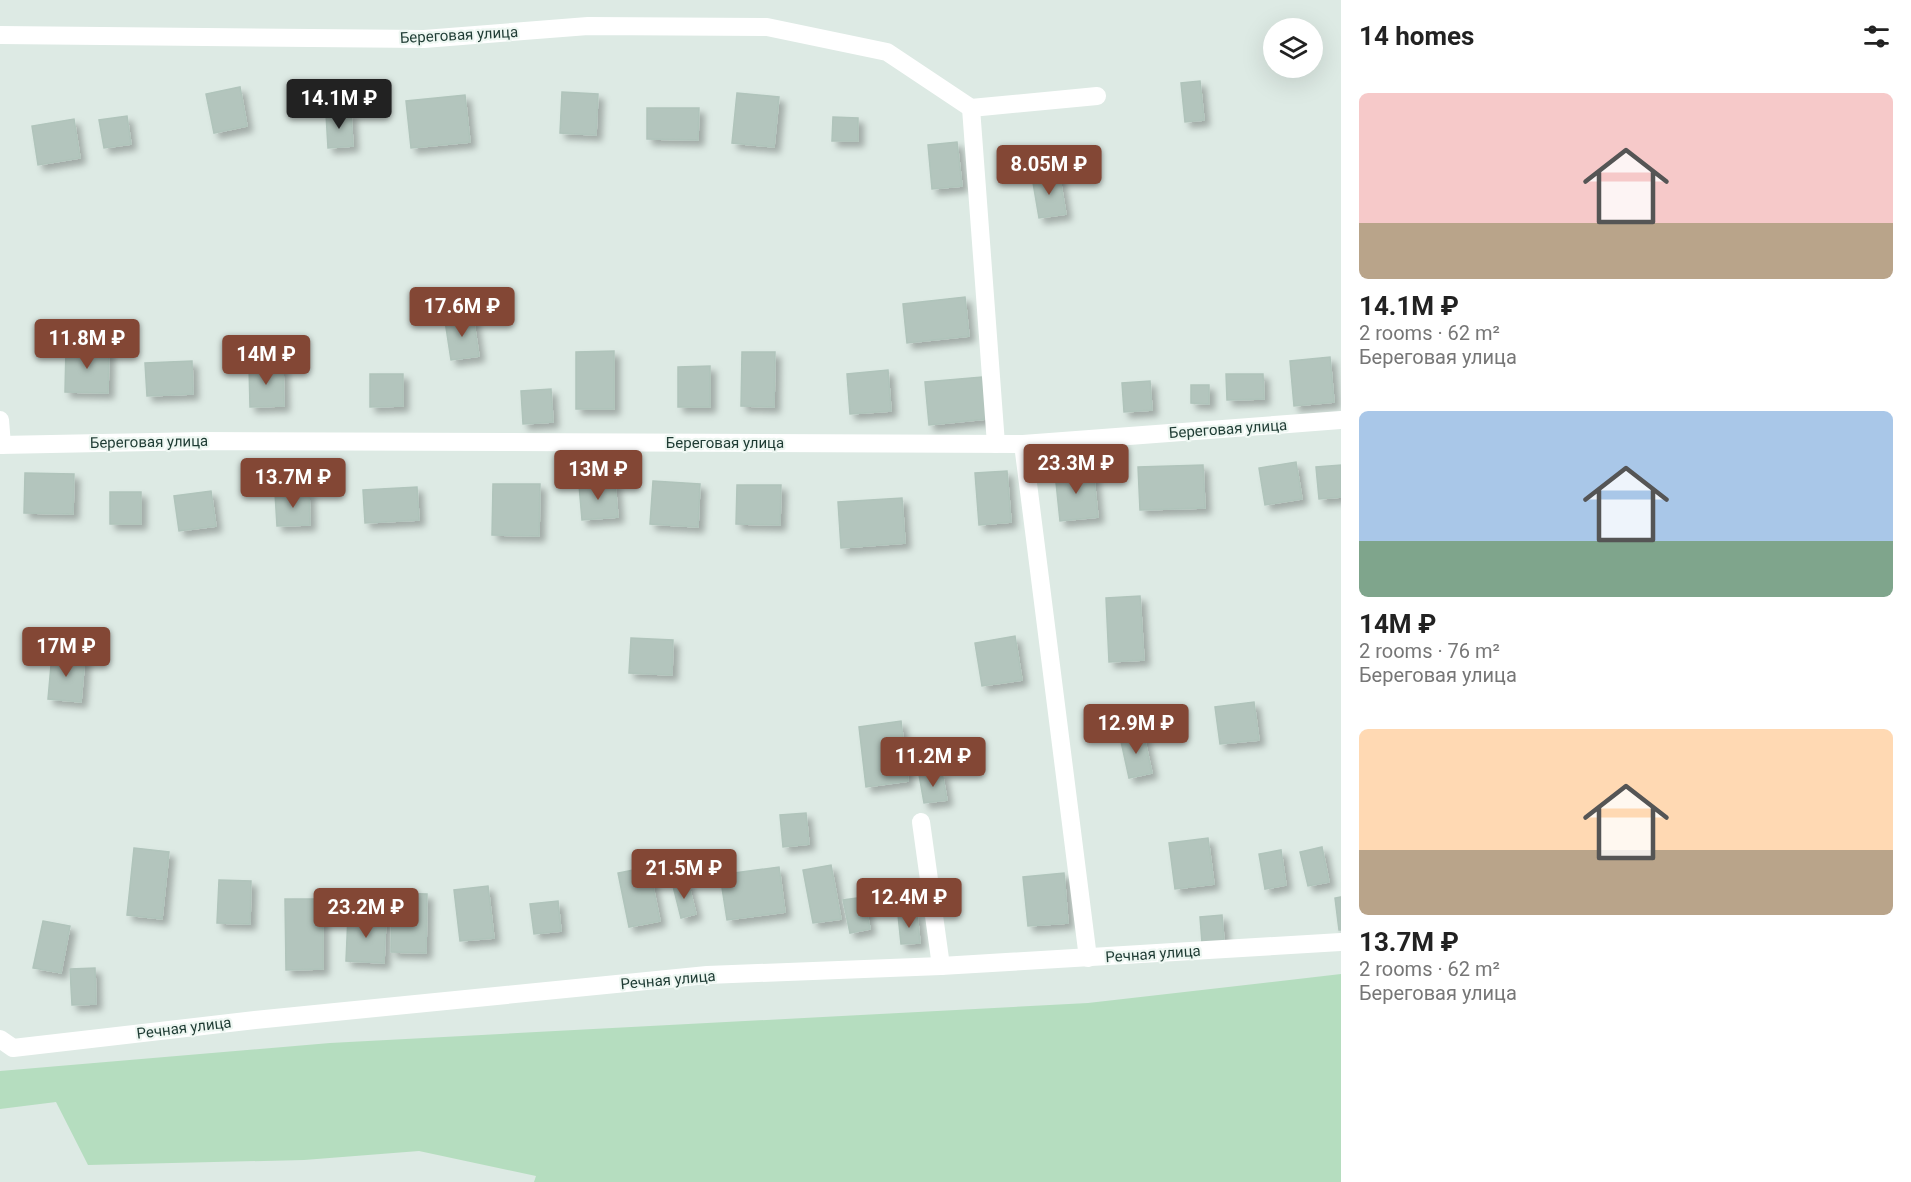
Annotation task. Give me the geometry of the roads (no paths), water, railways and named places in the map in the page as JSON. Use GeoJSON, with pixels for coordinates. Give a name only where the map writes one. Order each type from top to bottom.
{"type":"FeatureCollection","features":[{"type":"Feature","properties":{"kind":"street","name":"Береговая улица"},"geometry":{"type":"LineString","coordinates":[[0,34],[424,39],[588,26],[767,27],[887,52],[970,108]]}},
{"type":"Feature","properties":{"kind":"street"},"geometry":{"type":"LineString","coordinates":[[996,444],[970,108],[1097,96]]}},
{"type":"Feature","properties":{"kind":"street"},"geometry":{"type":"LineString","coordinates":[[0,420],[1,445]]}},
{"type":"Feature","properties":{"kind":"street","name":"Береговая улица"},"geometry":{"type":"LineString","coordinates":[[1,445],[203,441],[1023,444],[1341,420]]}},
{"type":"Feature","properties":{"kind":"street"},"geometry":{"type":"LineString","coordinates":[[1023,444],[1088,958]]}},
{"type":"Feature","properties":{"kind":"street"},"geometry":{"type":"LineString","coordinates":[[921,822],[941,966]]}},
{"type":"Feature","properties":{"kind":"street","name":"Речная улица"},"geometry":{"type":"LineString","coordinates":[[0,1039],[13,1048],[255,1020],[707,975],[941,966],[1341,942]]}}]}
